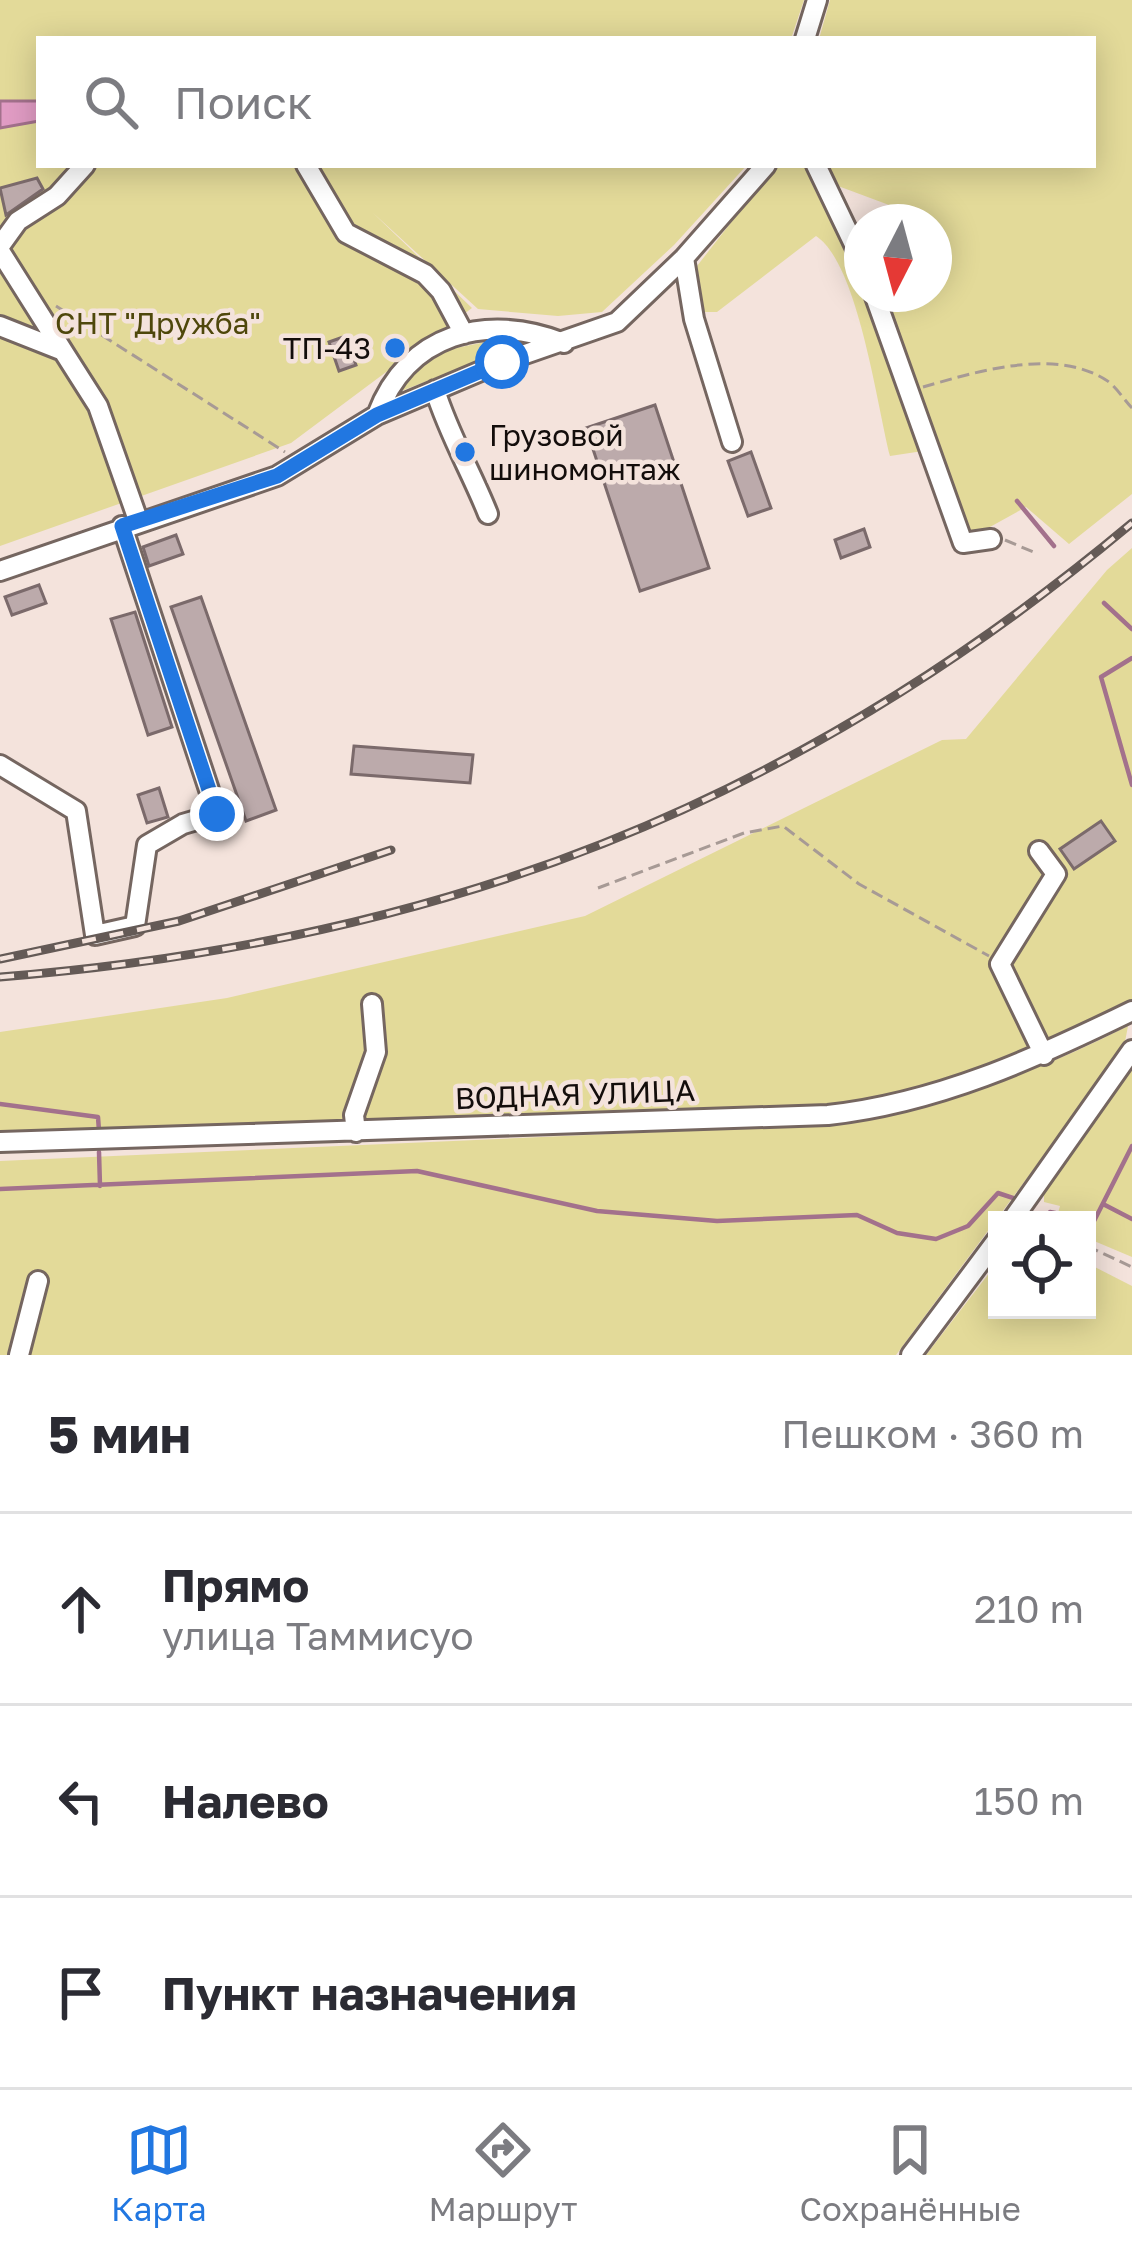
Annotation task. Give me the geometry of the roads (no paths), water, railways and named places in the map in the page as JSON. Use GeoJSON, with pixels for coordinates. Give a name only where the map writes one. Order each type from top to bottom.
{"type":"FeatureCollection","features":[{"type":"Feature","properties":{"kind":"street"},"geometry":{"type":"LineString","coordinates":[[806,36],[817,0]]}},
{"type":"Feature","properties":{"kind":"street"},"geometry":{"type":"LineString","coordinates":[[0,765],[65,799],[76,811],[94,935],[135,926],[147,845],[183,824],[217,814],[98,406],[0,249],[18,221],[57,196],[82,168]]}},
{"type":"Feature","properties":{"kind":"street"},"geometry":{"type":"LineString","coordinates":[[308,168],[346,233],[424,274],[442,291],[464,334]]}},
{"type":"Feature","properties":{"kind":"street"},"geometry":{"type":"LineString","coordinates":[[0,571],[302,463],[377,415],[616,322],[684,258],[763,168]]}},
{"type":"Feature","properties":{"kind":"street"},"geometry":{"type":"LineString","coordinates":[[817,168],[844,223]]}},
{"type":"Feature","properties":{"kind":"street"},"geometry":{"type":"LineString","coordinates":[[684,258],[694,319],[732,442]]}},
{"type":"Feature","properties":{"kind":"street"},"geometry":{"type":"LineString","coordinates":[[880,312],[963,543],[991,539]]}},
{"type":"Feature","properties":{"kind":"street"},"geometry":{"type":"LineString","coordinates":[[0,326],[63,351]]}},
{"type":"Feature","properties":{"kind":"street"},"geometry":{"type":"LineString","coordinates":[[377,415],[402,366],[421,350],[464,334],[521,331],[564,343]]}},
{"type":"Feature","properties":{"kind":"street"},"geometry":{"type":"LineString","coordinates":[[435,390],[456,453],[470,468],[488,514]]}},
{"type":"Feature","properties":{"kind":"street"},"geometry":{"type":"LineString","coordinates":[[1040,851],[1056,874],[1000,964],[1044,1054]]}},
{"type":"Feature","properties":{"kind":"street"},"geometry":{"type":"LineString","coordinates":[[356,1132],[354,1115],[376,1052],[372,1004]]}},
{"type":"Feature","properties":{"kind":"street","name":"ВОДНАЯ УЛИЦА"},"geometry":{"type":"LineString","coordinates":[[0,1142],[828,1115],[899,1107],[1044,1054],[1132,1011]]}},
{"type":"Feature","properties":{"kind":"street"},"geometry":{"type":"LineString","coordinates":[[1018,1211],[1132,1051]]}},
{"type":"Feature","properties":{"kind":"street"},"geometry":{"type":"LineString","coordinates":[[911,1355],[988,1252]]}},
{"type":"Feature","properties":{"kind":"street"},"geometry":{"type":"LineString","coordinates":[[19,1355],[38,1281]]}},
{"type":"Feature","properties":{"kind":"waterway"},"geometry":{"type":"LineString","coordinates":[[1017,501],[1054,546]]}},
{"type":"Feature","properties":{"kind":"waterway"},"geometry":{"type":"LineString","coordinates":[[1104,603],[1132,629]]}},
{"type":"Feature","properties":{"kind":"waterway"},"geometry":{"type":"LineString","coordinates":[[1132,658],[1101,677],[1132,785]]}},
{"type":"Feature","properties":{"kind":"waterway"},"geometry":{"type":"LineString","coordinates":[[0,1104],[98,1117],[99,1131]]}},
{"type":"Feature","properties":{"kind":"waterway"},"geometry":{"type":"LineString","coordinates":[[1096,1217],[1132,1146]]}},
{"type":"Feature","properties":{"kind":"waterway"},"geometry":{"type":"LineString","coordinates":[[99,1152],[100,1186]]}},
{"type":"Feature","properties":{"kind":"waterway"},"geometry":{"type":"LineString","coordinates":[[0,1189],[417,1171],[597,1211],[717,1221],[857,1215],[897,1233],[936,1239],[968,1226],[998,1193],[1019,1200]]}},
{"type":"Feature","properties":{"kind":"waterway"},"geometry":{"type":"LineString","coordinates":[[1103,1204],[1132,1219]]}},
{"type":"Feature","properties":{"kind":"railway"},"geometry":{"type":"LineString","coordinates":[[0,977],[161,959],[314,931],[462,893],[604,843],[741,782],[874,709],[1004,623],[1132,523]]}},
{"type":"Feature","properties":{"kind":"railway"},"geometry":{"type":"LineString","coordinates":[[0,959],[179,921],[391,850]]}},
{"type":"Feature","properties":{"kind":"place","name":"ТП-43"},"geometry":{"type":"Point","coordinates":[395,348]}},
{"type":"Feature","properties":{"kind":"place","name":"Грузовой шиномонтаж"},"geometry":{"type":"Point","coordinates":[465,452]}},
{"type":"Feature","properties":{"kind":"park label","name":"СНТ \"Дружба\""},"geometry":{"type":"Point","coordinates":[158,323]}}]}
